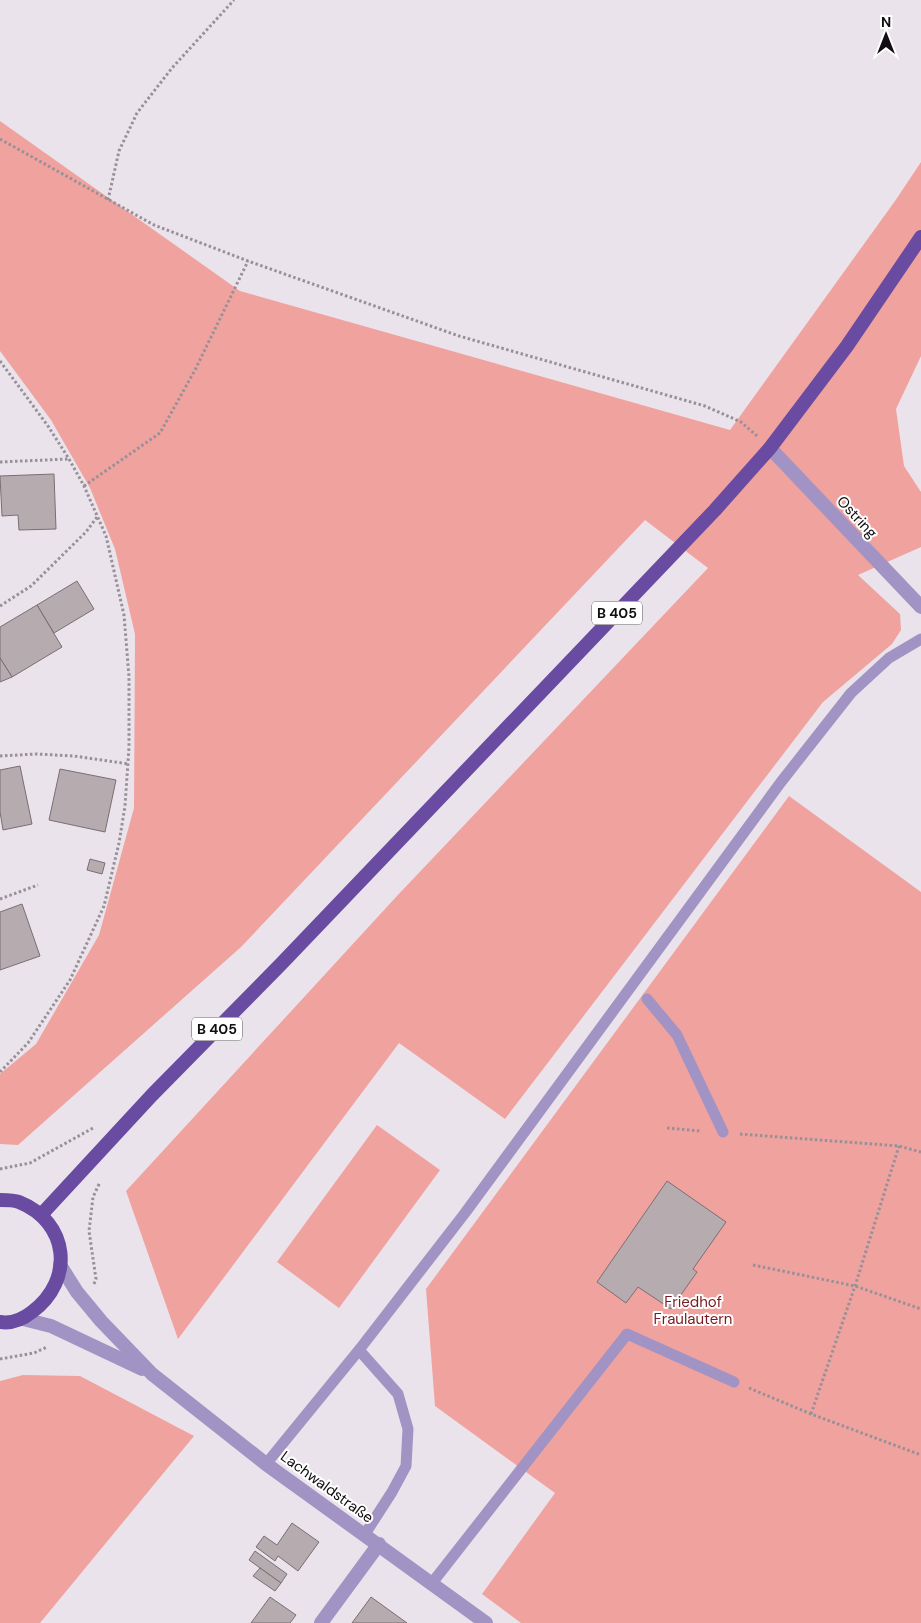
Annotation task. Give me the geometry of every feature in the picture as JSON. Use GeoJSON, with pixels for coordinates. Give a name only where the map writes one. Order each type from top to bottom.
{"type":"FeatureCollection","features":[{"type":"Feature","properties":{"kind":"main road","name":"B 405"},"geometry":{"type":"LineString","coordinates":[[41,1214],[152,1095],[289,955],[708,517],[770,448],[847,346],[921,238]]}},
{"type":"Feature","properties":{"kind":"main road"},"geometry":{"type":"LineString","coordinates":[[0,1200],[18,1201],[41,1214],[55,1233],[61,1255],[59,1278],[48,1297],[38,1308],[23,1319],[6,1323],[0,1322]]}},
{"type":"Feature","properties":{"kind":"street","name":"Ostring"},"geometry":{"type":"LineString","coordinates":[[770,448],[921,607]]}},
{"type":"Feature","properties":{"kind":"street","name":"Lachwaldstraße"},"geometry":{"type":"LineString","coordinates":[[60,1265],[88,1306],[152,1374],[266,1464],[486,1623]]}},
{"type":"Feature","properties":{"kind":"street","name":"Lachwaldstraße"},"geometry":{"type":"LineString","coordinates":[[23,1319],[66,1332],[152,1374]]}},
{"type":"Feature","properties":{"kind":"street"},"geometry":{"type":"LineString","coordinates":[[321,1623],[379,1544]]}},
{"type":"Feature","properties":{"kind":"lane"},"geometry":{"type":"LineString","coordinates":[[266,1464],[359,1350],[465,1213],[781,782],[851,693],[889,658],[921,639]]}},
{"type":"Feature","properties":{"kind":"lane"},"geometry":{"type":"LineString","coordinates":[[647,998],[677,1034],[722,1132]]}},
{"type":"Feature","properties":{"kind":"lane"},"geometry":{"type":"LineString","coordinates":[[432,1583],[627,1334],[734,1382]]}},
{"type":"Feature","properties":{"kind":"lane"},"geometry":{"type":"LineString","coordinates":[[359,1350],[398,1394],[408,1429],[406,1466],[365,1534]]}},
{"type":"Feature","properties":{"kind":"path"},"geometry":{"type":"LineString","coordinates":[[108,200],[119,150],[137,113],[172,68],[234,0]]}},
{"type":"Feature","properties":{"kind":"path"},"geometry":{"type":"LineString","coordinates":[[0,139],[154,225],[248,261],[459,336],[705,406],[741,422],[770,448]]}},
{"type":"Feature","properties":{"kind":"path"},"geometry":{"type":"LineString","coordinates":[[84,486],[160,433],[195,370],[248,261]]}},
{"type":"Feature","properties":{"kind":"path"},"geometry":{"type":"LineString","coordinates":[[0,361],[48,426],[69,459],[84,486],[106,536],[124,615],[129,678],[129,764],[125,806],[120,843],[104,906],[70,980],[28,1043],[0,1072]]}},
{"type":"Feature","properties":{"kind":"path"},"geometry":{"type":"LineString","coordinates":[[0,462],[69,459]]}},
{"type":"Feature","properties":{"kind":"path"},"geometry":{"type":"LineString","coordinates":[[0,606],[31,586],[86,532],[97,517]]}},
{"type":"Feature","properties":{"kind":"path"},"geometry":{"type":"LineString","coordinates":[[0,756],[36,754],[74,756],[129,764]]}},
{"type":"Feature","properties":{"kind":"path"},"geometry":{"type":"LineString","coordinates":[[0,899],[38,885]]}},
{"type":"Feature","properties":{"kind":"path"},"geometry":{"type":"LineString","coordinates":[[0,1169],[30,1163],[101,1123]]}},
{"type":"Feature","properties":{"kind":"path"},"geometry":{"type":"LineString","coordinates":[[667,1128],[899,1146],[921,1152]]}},
{"type":"Feature","properties":{"kind":"path"},"geometry":{"type":"LineString","coordinates":[[811,1414],[855,1286],[899,1146]]}},
{"type":"Feature","properties":{"kind":"path"},"geometry":{"type":"LineString","coordinates":[[88,1306],[96,1279],[89,1231],[93,1197],[102,1178]]}},
{"type":"Feature","properties":{"kind":"path"},"geometry":{"type":"LineString","coordinates":[[753,1265],[855,1286],[921,1309]]}},
{"type":"Feature","properties":{"kind":"path"},"geometry":{"type":"LineString","coordinates":[[0,1359],[34,1353],[48,1347],[66,1332]]}},
{"type":"Feature","properties":{"kind":"path"},"geometry":{"type":"LineString","coordinates":[[734,1382],[811,1414],[921,1455]]}},
{"type":"Feature","properties":{"kind":"green space"},"geometry":{"type":"Polygon","coordinates":[[[0,121],[240,291],[730,430],[921,162],[921,356],[896,409],[904,466],[921,492],[921,547],[858,575],[900,614],[901,630],[892,644],[823,702],[505,1119],[399,1043],[178,1339],[126,1191],[396,897],[708,568],[645,520],[241,947],[18,1145],[0,1144],[0,1074],[36,1044],[99,935],[134,808],[135,634],[115,549],[90,488],[51,420],[0,351],[0,121]]]}},
{"type":"Feature","properties":{"kind":"green space","name":"Friedhof Fraulautern"},"geometry":{"type":"Polygon","coordinates":[[[789,796],[921,892],[921,1623],[521,1623],[482,1594],[555,1493],[435,1406],[426,1289],[789,796]]]}},
{"type":"Feature","properties":{"kind":"green space"},"geometry":{"type":"Polygon","coordinates":[[[377,1125],[440,1170],[339,1308],[277,1262],[377,1125]]]}},
{"type":"Feature","properties":{"kind":"green space"},"geometry":{"type":"Polygon","coordinates":[[[23,1375],[80,1376],[194,1436],[40,1623],[0,1623],[0,1381],[23,1375]]]}},
{"type":"Feature","properties":{"kind":"building"},"geometry":{"type":"Polygon","coordinates":[[[54,474],[56,529],[19,530],[18,515],[2,516],[0,476],[54,474]]]}},
{"type":"Feature","properties":{"kind":"building"},"geometry":{"type":"Polygon","coordinates":[[[77,581],[94,609],[54,633],[37,605],[77,581]]]}},
{"type":"Feature","properties":{"kind":"building"},"geometry":{"type":"Polygon","coordinates":[[[37,605],[62,647],[12,677],[0,658],[0,627],[37,605]]]}},
{"type":"Feature","properties":{"kind":"building"},"geometry":{"type":"Polygon","coordinates":[[[0,658],[12,677],[0,682],[0,658]]]}},
{"type":"Feature","properties":{"kind":"building"},"geometry":{"type":"Polygon","coordinates":[[[20,766],[32,824],[3,830],[0,812],[0,770],[20,766]]]}},
{"type":"Feature","properties":{"kind":"building"},"geometry":{"type":"Polygon","coordinates":[[[60,769],[116,780],[105,832],[49,820],[60,769]]]}},
{"type":"Feature","properties":{"kind":"building"},"geometry":{"type":"Polygon","coordinates":[[[90,859],[105,863],[102,874],[87,870],[90,859]]]}},
{"type":"Feature","properties":{"kind":"building"},"geometry":{"type":"Polygon","coordinates":[[[22,904],[40,956],[0,970],[0,912],[22,904]]]}},
{"type":"Feature","properties":{"kind":"building"},"geometry":{"type":"Polygon","coordinates":[[[667,1181],[726,1222],[693,1269],[697,1272],[671,1309],[638,1287],[626,1303],[597,1282],[667,1181]]]}},
{"type":"Feature","properties":{"kind":"building"},"geometry":{"type":"Polygon","coordinates":[[[292,1523],[319,1542],[298,1571],[278,1556],[275,1561],[256,1547],[264,1536],[277,1545],[292,1523]]]}},
{"type":"Feature","properties":{"kind":"building"},"geometry":{"type":"Polygon","coordinates":[[[255,1551],[287,1574],[281,1583],[249,1560],[255,1551]]]}},
{"type":"Feature","properties":{"kind":"building"},"geometry":{"type":"Polygon","coordinates":[[[260,1568],[281,1583],[275,1591],[253,1576],[260,1568]]]}},
{"type":"Feature","properties":{"kind":"building"},"geometry":{"type":"Polygon","coordinates":[[[270,1597],[296,1615],[290,1623],[251,1623],[270,1597]]]}},
{"type":"Feature","properties":{"kind":"building"},"geometry":{"type":"Polygon","coordinates":[[[371,1597],[407,1623],[352,1623],[371,1597]]]}}]}
